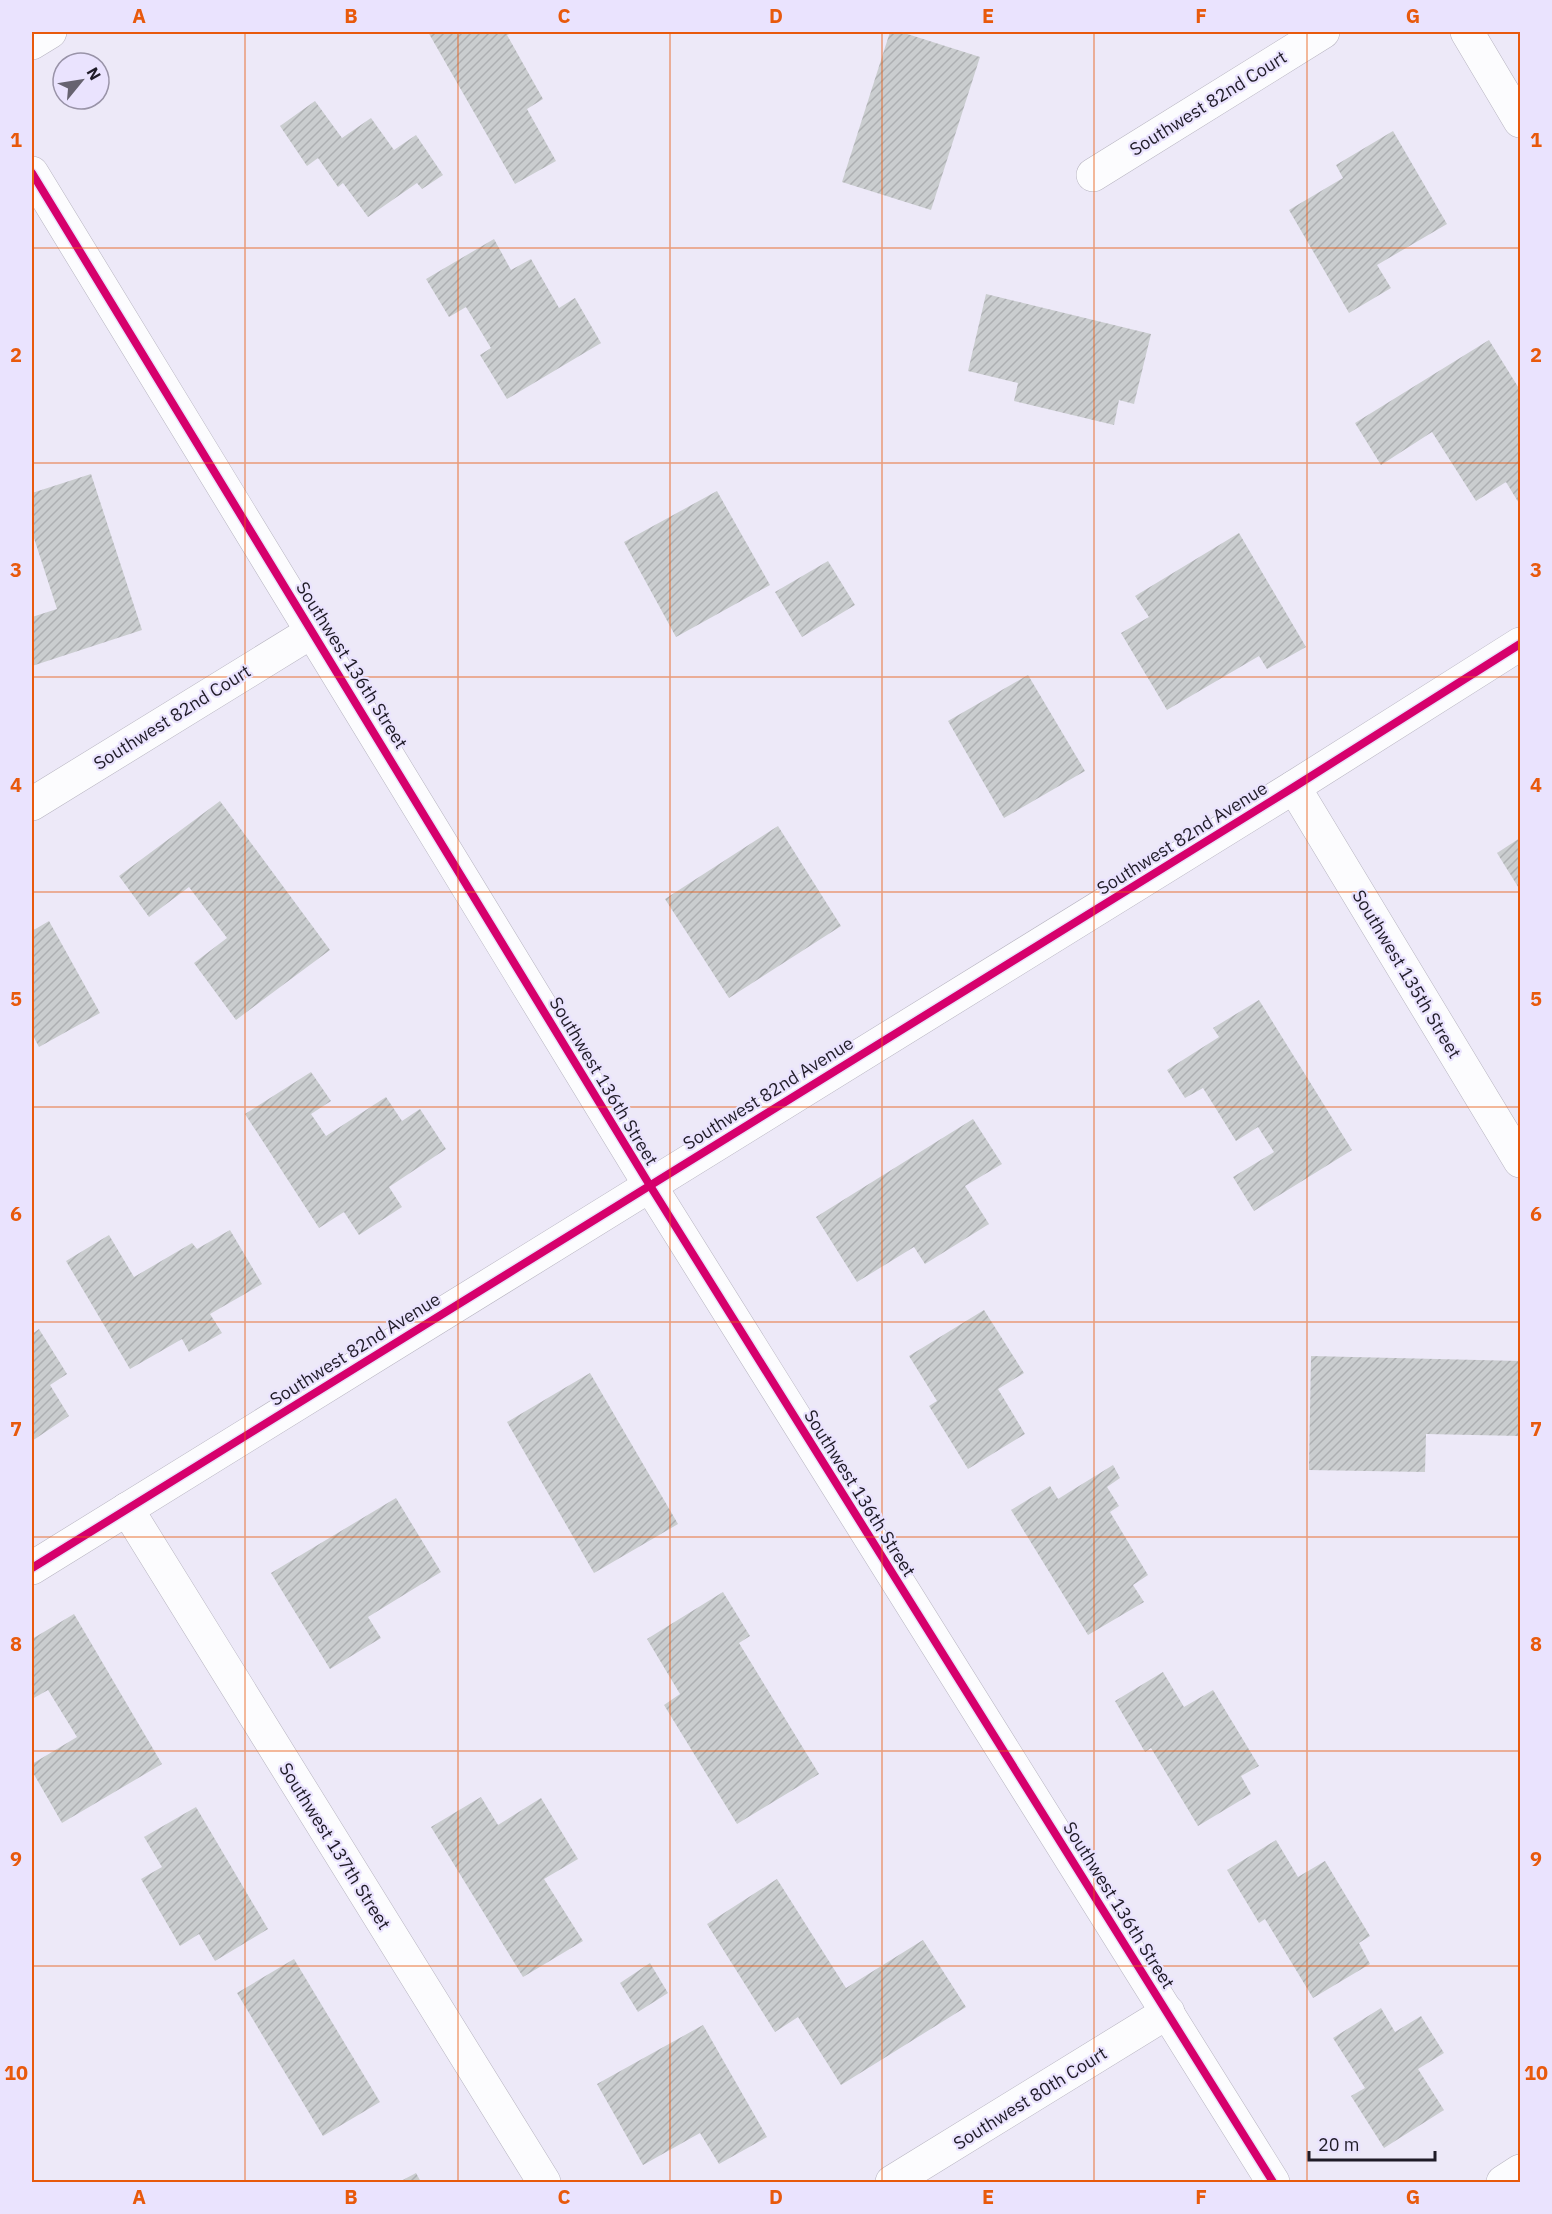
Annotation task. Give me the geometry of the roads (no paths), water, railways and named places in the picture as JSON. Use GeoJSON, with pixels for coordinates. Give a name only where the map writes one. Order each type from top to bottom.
{"type":"FeatureCollection","features":[{"type":"Feature","properties":{"kind":"street"},"geometry":{"type":"LineString","coordinates":[[32,43],[50,32]]}},
{"type":"Feature","properties":{"kind":"street","name":"Southwest 82nd Court"},"geometry":{"type":"LineString","coordinates":[[1093,176],[1323,32]]}},
{"type":"Feature","properties":{"kind":"street"},"geometry":{"type":"LineString","coordinates":[[1467,32],[1521,121]]}},
{"type":"Feature","properties":{"kind":"street","name":"Southwest 136th Street"},"geometry":{"type":"LineString","coordinates":[[32,173],[648,1184],[1273,2182]]}},
{"type":"Feature","properties":{"kind":"street","name":"Southwest 82nd Court"},"geometry":{"type":"LineString","coordinates":[[32,804],[313,631]]}},
{"type":"Feature","properties":{"kind":"street","name":"Southwest 82nd Avenue"},"geometry":{"type":"LineString","coordinates":[[32,1568],[648,1184],[1294,787],[1521,644]]}},
{"type":"Feature","properties":{"kind":"street","name":"Southwest 135th Street"},"geometry":{"type":"LineString","coordinates":[[1294,787],[1521,1161]]}},
{"type":"Feature","properties":{"kind":"street","name":"Southwest 137th Street"},"geometry":{"type":"LineString","coordinates":[[127,1509],[544,2182]]}},
{"type":"Feature","properties":{"kind":"street","name":"Southwest 80th Court"},"geometry":{"type":"LineString","coordinates":[[892,2182],[1168,2012]]}},
{"type":"Feature","properties":{"kind":"street"},"geometry":{"type":"LineString","coordinates":[[1503,2182],[1521,2171]]}}]}
